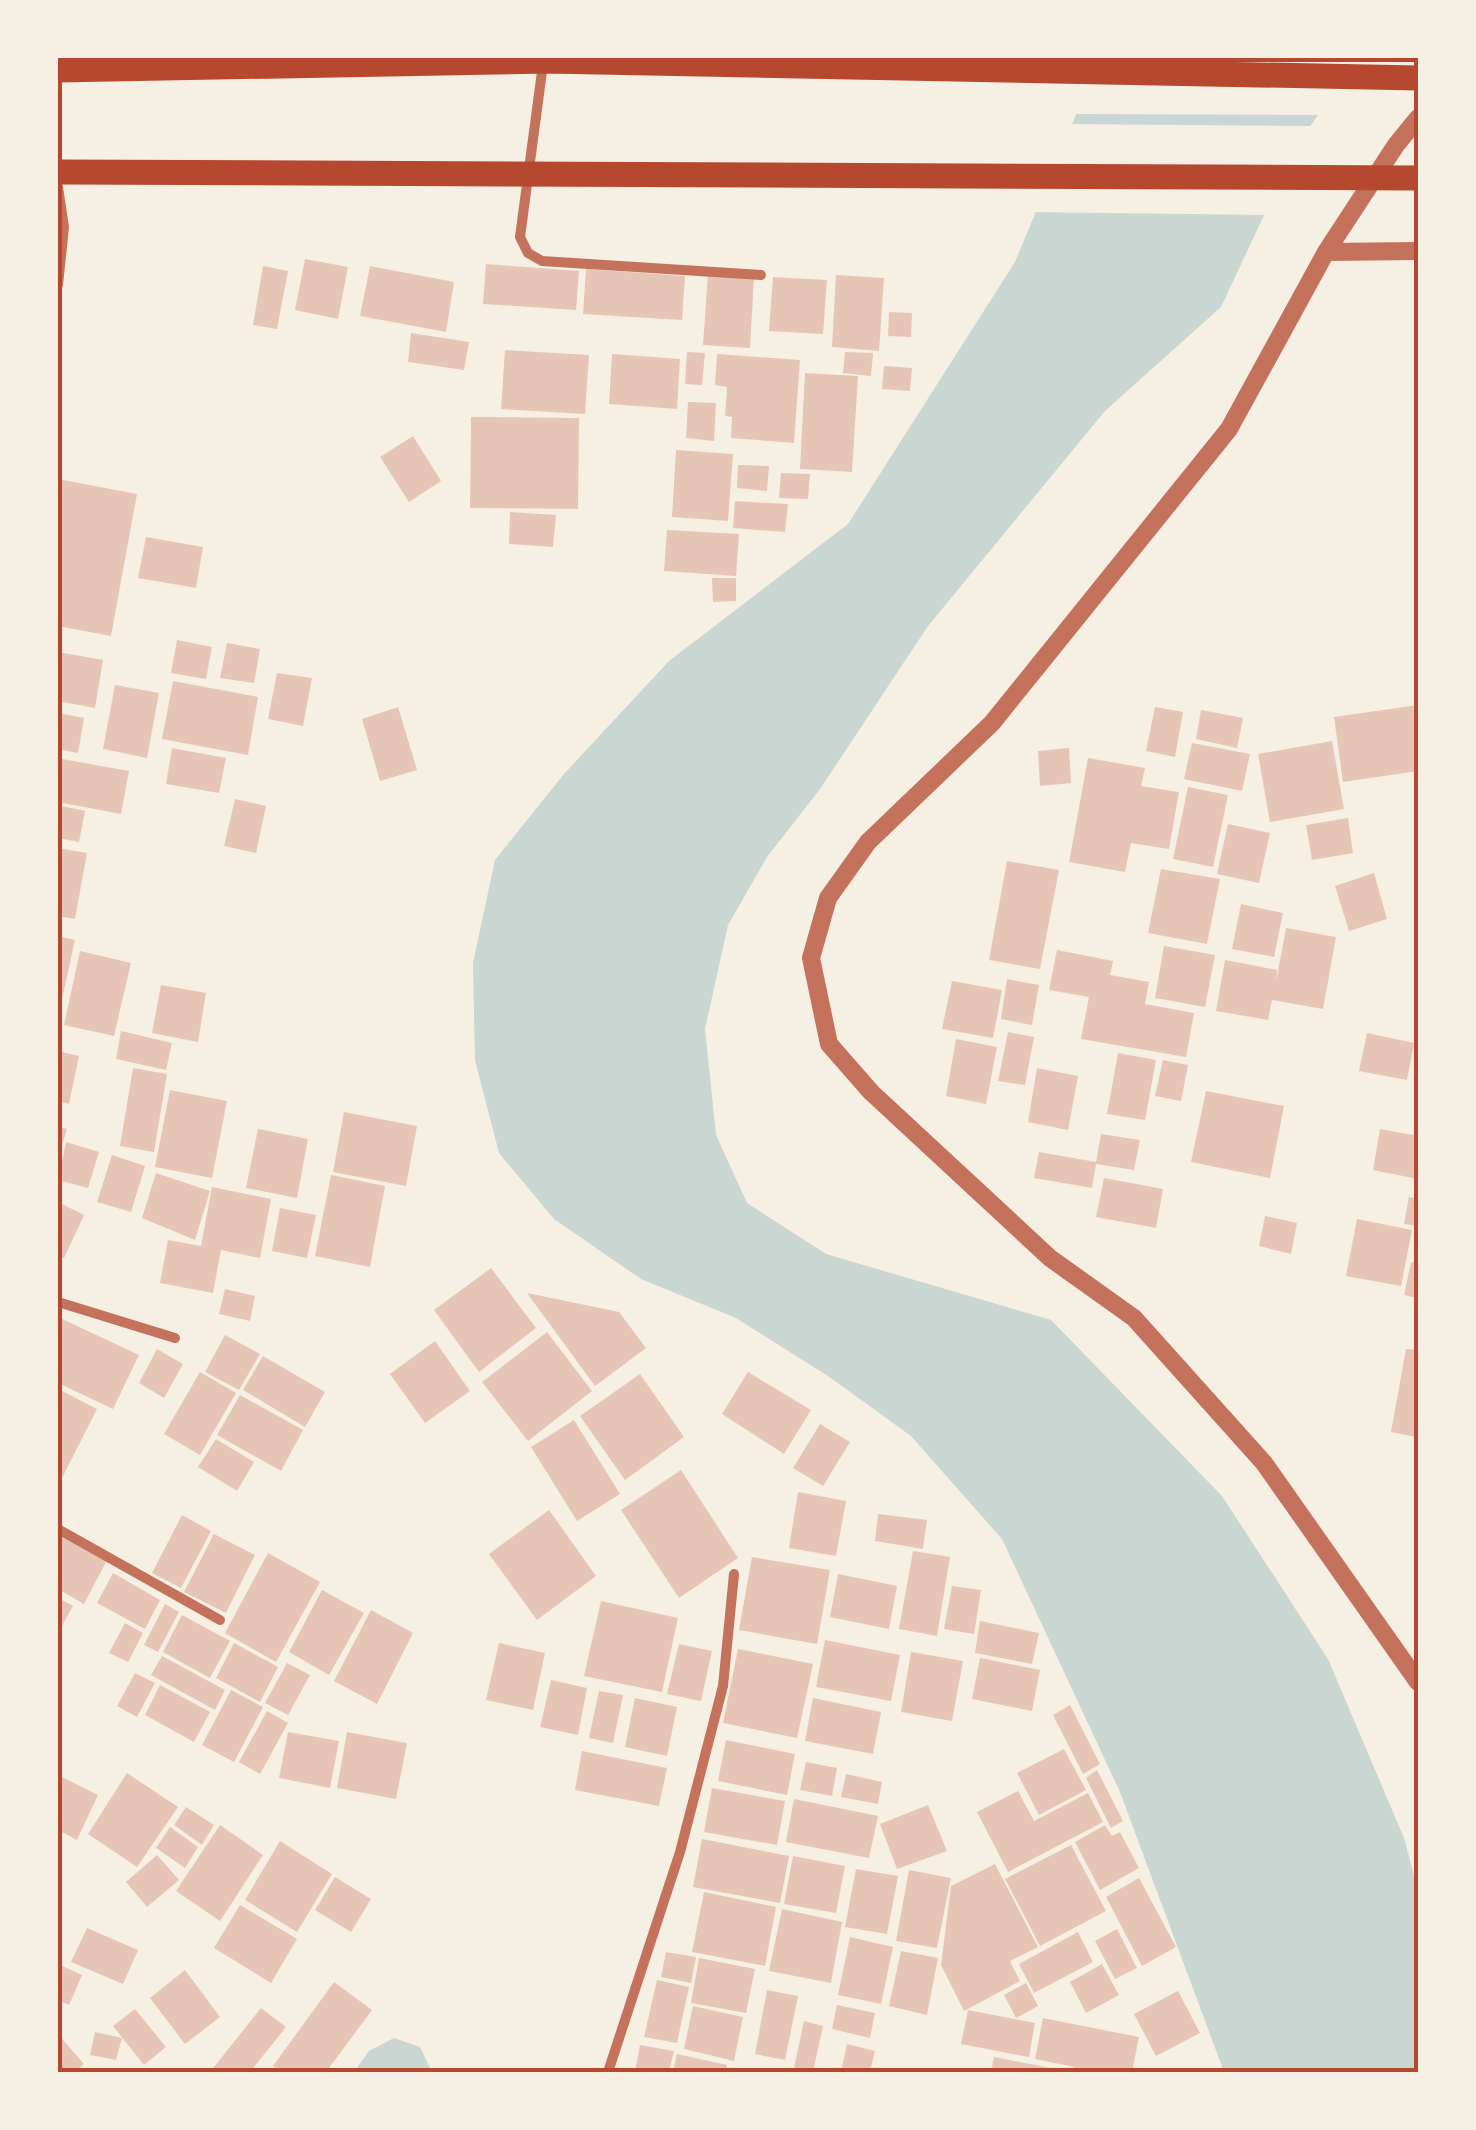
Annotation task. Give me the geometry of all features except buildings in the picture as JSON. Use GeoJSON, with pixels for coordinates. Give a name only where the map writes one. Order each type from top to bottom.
{"type":"FeatureCollection","features":[{"type":"Feature","properties":{"kind":"main road"},"geometry":{"type":"LineString","coordinates":[[58,70],[548,61],[1418,78]]}},
{"type":"Feature","properties":{"kind":"main road"},"geometry":{"type":"LineString","coordinates":[[58,172],[1418,178]]}},
{"type":"Feature","properties":{"kind":"street"},"geometry":{"type":"LineString","coordinates":[[544,58],[520,237],[528,254],[542,261],[762,275]]}},
{"type":"Feature","properties":{"kind":"street"},"geometry":{"type":"LineString","coordinates":[[1418,118],[1326,252],[1229,429],[992,723],[868,842],[828,898],[812,958],[816,1001],[828,1044],[871,1092],[1050,1258],[1134,1318],[1264,1463],[1418,1682]]}},
{"type":"Feature","properties":{"kind":"street"},"geometry":{"type":"LineString","coordinates":[[58,186],[64,228],[58,285]]}},
{"type":"Feature","properties":{"kind":"street"},"geometry":{"type":"LineString","coordinates":[[1326,252],[1418,251]]}},
{"type":"Feature","properties":{"kind":"street"},"geometry":{"type":"LineString","coordinates":[[58,1302],[175,1338]]}},
{"type":"Feature","properties":{"kind":"street"},"geometry":{"type":"LineString","coordinates":[[58,1529],[220,1620]]}},
{"type":"Feature","properties":{"kind":"street"},"geometry":{"type":"LineString","coordinates":[[608,2072],[680,1852],[723,1686],[734,1574]]}},
{"type":"Feature","properties":{"kind":"shaded area"},"geometry":{"type":"Polygon","coordinates":[[[1357,58],[1296,147],[1221,307],[1105,411],[928,626],[820,789],[767,857],[728,925],[705,1029],[716,1135],[747,1203],[826,1254],[1051,1320],[1222,1496],[1328,1659],[1404,1838],[1418,1891],[1418,2072],[1224,2072],[1120,1792],[1002,1539],[911,1436],[828,1376],[736,1318],[641,1279],[554,1219],[499,1153],[475,1060],[473,963],[495,860],[564,774],[669,661],[848,524],[1015,262],[1085,93],[1357,58]]]}},
{"type":"Feature","properties":{"kind":"shaded area"},"geometry":{"type":"Polygon","coordinates":[[[394,2038],[420,2047],[432,2072],[354,2072],[369,2051],[394,2038]]]}},
{"type":"Feature","properties":{"kind":"pier"},"geometry":{"type":"Polygon","coordinates":[[[1100,58],[1362,58],[1324,115],[1071,114],[1100,58]]]}},
{"type":"Feature","properties":{"kind":"pier"},"geometry":{"type":"Polygon","coordinates":[[[1067,124],[1316,126],[1270,215],[1030,212],[1067,124]]]}}]}
